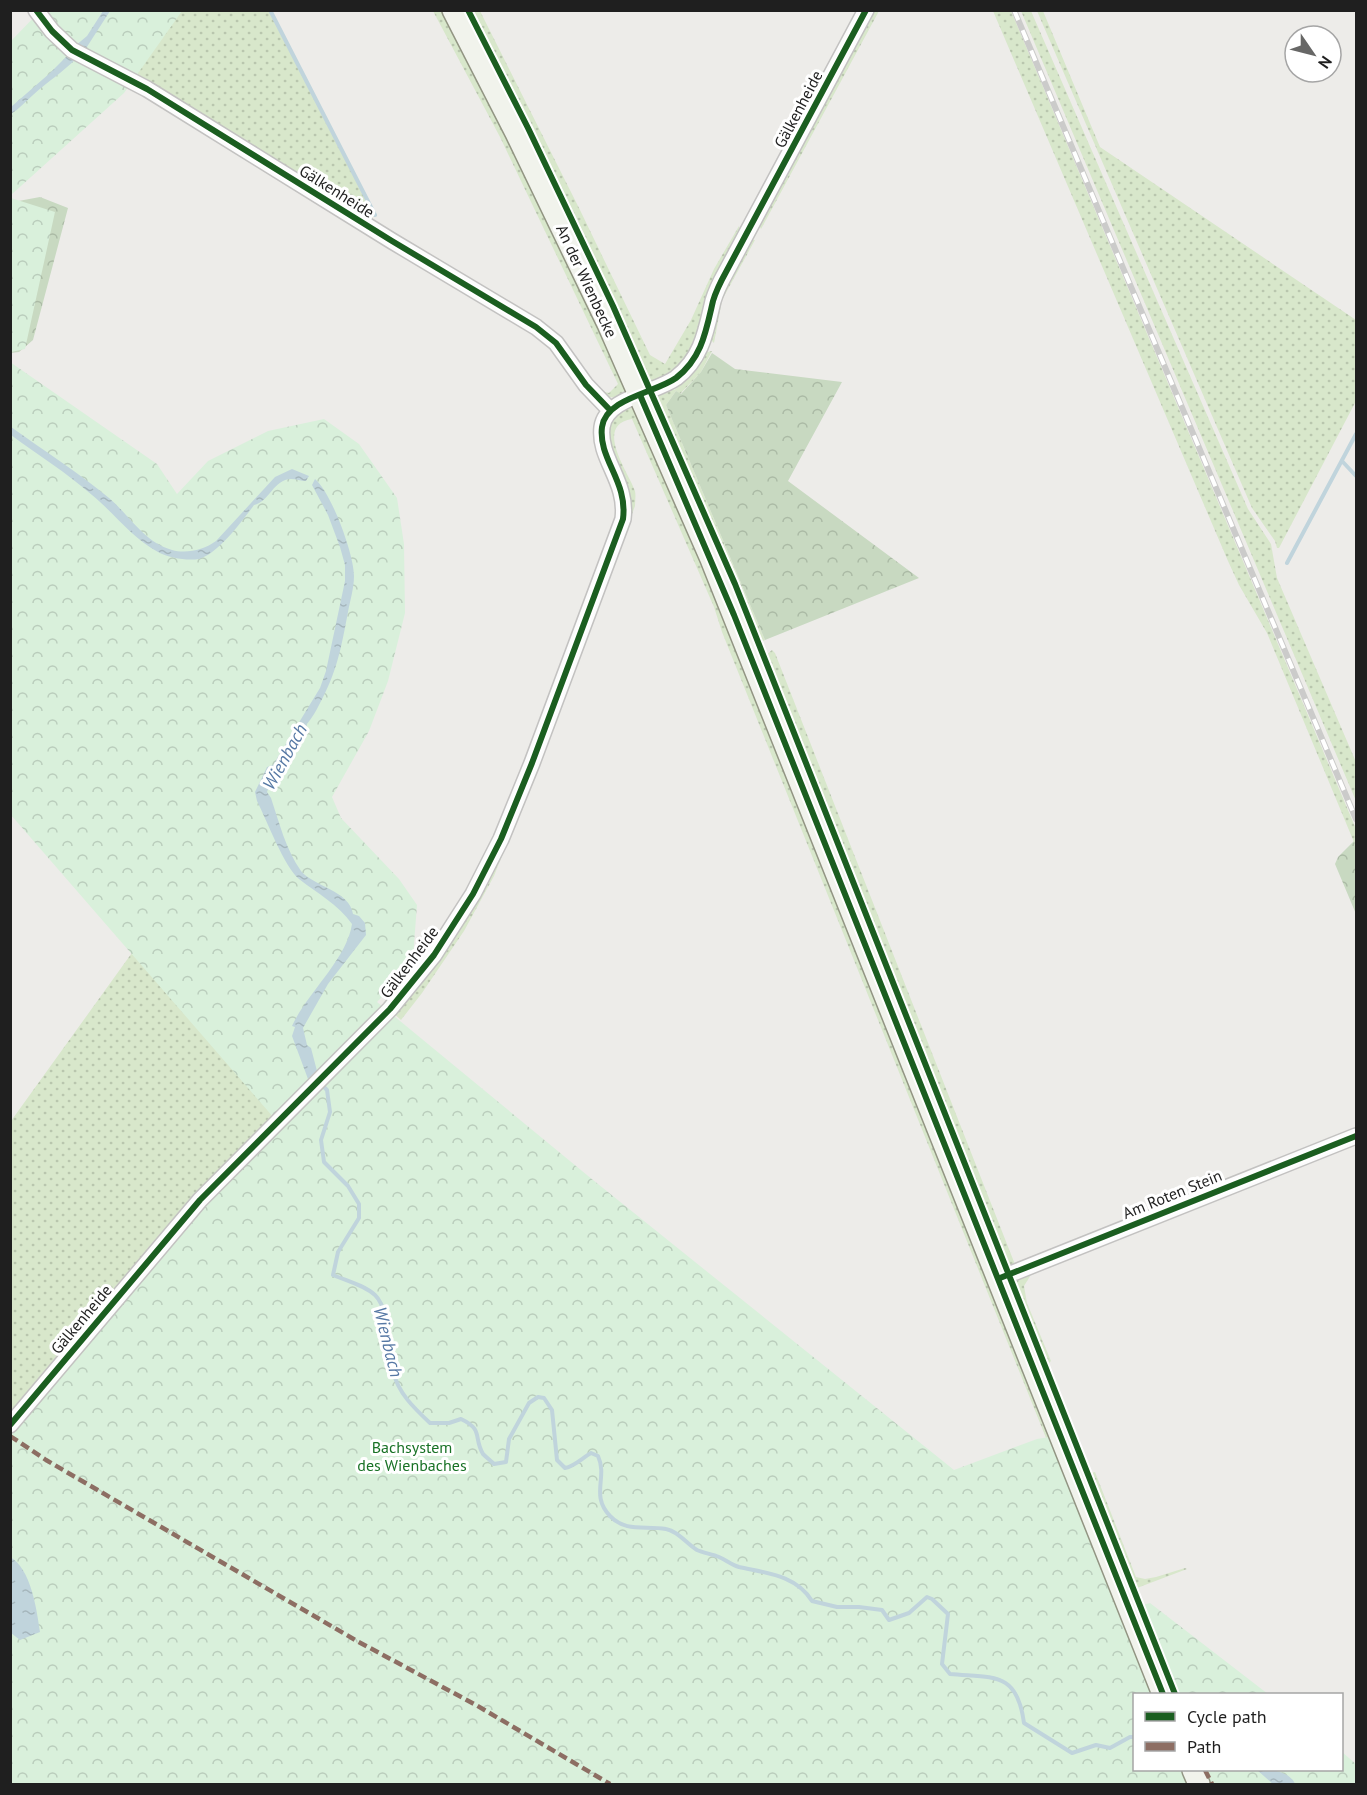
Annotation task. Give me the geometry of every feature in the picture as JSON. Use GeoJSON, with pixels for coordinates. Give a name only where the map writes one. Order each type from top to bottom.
{"type":"FeatureCollection","features":[{"type":"Feature","properties":{"kind":"street","name":"Gälkenheide"},"geometry":{"type":"LineString","coordinates":[[36,10],[69,47],[85,58],[147,89],[536,327],[556,343],[586,385],[610,410]]}},
{"type":"Feature","properties":{"kind":"street","name":"An der Wienbecke"},"geometry":{"type":"LineString","coordinates":[[453,10],[516,133],[640,395],[738,626],[1162,1693]]}},
{"type":"Feature","properties":{"kind":"street","name":"Gälkenheide"},"geometry":{"type":"LineString","coordinates":[[10,1425],[200,1200],[390,1009],[434,955],[489,867],[513,812],[623,519],[623,494],[602,440],[602,426],[610,410],[673,379],[694,359],[703,343],[715,296],[726,272],[866,10]]}},
{"type":"Feature","properties":{"kind":"street","name":"Am Roten Stein"},"geometry":{"type":"LineString","coordinates":[[998,1279],[1356,1136]]}},
{"type":"Feature","properties":{"kind":"street"},"geometry":{"type":"LineString","coordinates":[[1193,1771],[1199,1785]]}},
{"type":"Feature","properties":{"kind":"green space"},"geometry":{"type":"Polygon","coordinates":[[[40,11],[182,11],[124,93],[11,195],[11,41],[40,11]]]}},
{"type":"Feature","properties":{"kind":"green space"},"geometry":{"type":"Polygon","coordinates":[[[111,11],[269,11],[375,216],[368,220],[107,62],[111,11]]]}},
{"type":"Feature","properties":{"kind":"green space"},"geometry":{"type":"Polygon","coordinates":[[[433,11],[446,11],[584,289],[627,383],[626,391],[617,397],[607,396],[597,390],[556,339],[542,327],[393,237],[546,328],[567,348],[585,375],[602,391],[609,393],[618,384],[500,137],[433,11]]]}},
{"type":"Feature","properties":{"kind":"green space"},"geometry":{"type":"Polygon","coordinates":[[[471,11],[480,11],[650,355],[665,364],[691,320],[714,269],[739,226],[741,233],[691,355],[667,377],[651,382],[560,188],[471,11]]]}},
{"type":"Feature","properties":{"kind":"green space"},"geometry":{"type":"Polygon","coordinates":[[[871,11],[879,11],[761,229],[759,225],[871,11]]]}},
{"type":"Feature","properties":{"kind":"green space"},"geometry":{"type":"Polygon","coordinates":[[[993,11],[1011,11],[1356,829],[1356,847],[1267,633],[1228,561],[993,11]]]}},
{"type":"Feature","properties":{"kind":"green space"},"geometry":{"type":"Polygon","coordinates":[[[1021,11],[1031,11],[1248,509],[1271,544],[1277,578],[1356,762],[1356,801],[1021,11]]]}},
{"type":"Feature","properties":{"kind":"green space"},"geometry":{"type":"Polygon","coordinates":[[[1037,11],[1043,11],[1100,147],[1356,320],[1356,401],[1279,548],[1252,508],[1037,11]]]}},
{"type":"Feature","properties":{"kind":"green space"},"geometry":{"type":"Polygon","coordinates":[[[40,197],[68,208],[33,340],[19,352],[11,353],[10,200],[13,202],[40,197]]]}},
{"type":"Feature","properties":{"kind":"green space"},"geometry":{"type":"Polygon","coordinates":[[[11,198],[55,212],[25,349],[11,352],[11,198]]]}},
{"type":"Feature","properties":{"kind":"green space"},"geometry":{"type":"Polygon","coordinates":[[[750,240],[755,240],[722,300],[714,343],[709,338],[716,305],[750,240]]]}},
{"type":"Feature","properties":{"kind":"green space"},"geometry":{"type":"Polygon","coordinates":[[[712,351],[701,372],[680,394],[676,391],[666,405],[765,640],[761,642],[657,397],[668,388],[674,390],[678,387],[675,385],[703,353],[712,351]]]}},
{"type":"Feature","properties":{"kind":"green space"},"geometry":{"type":"Polygon","coordinates":[[[712,353],[735,369],[842,382],[788,481],[919,578],[765,640],[666,405],[676,391],[681,394],[701,372],[712,353]]]}},
{"type":"Feature","properties":{"kind":"green space","name":"Bachsystem des Wienbaches"},"geometry":{"type":"Polygon","coordinates":[[[10,362],[157,464],[177,494],[208,461],[268,431],[324,419],[359,444],[397,498],[404,544],[405,613],[388,681],[369,731],[332,797],[341,818],[399,879],[417,905],[413,957],[402,976],[377,1002],[593,1180],[954,1470],[1037,1439],[1049,1437],[1122,1611],[1150,1603],[1267,1693],[1133,1693],[1133,1771],[1343,1771],[1343,1753],[1356,1764],[1356,1784],[11,1784],[11,1428],[99,1317],[281,1126],[11,815],[10,362]]]}},
{"type":"Feature","properties":{"kind":"green space"},"geometry":{"type":"Polygon","coordinates":[[[627,407],[640,411],[938,1144],[1149,1693],[722,632],[714,607],[632,419],[621,423],[615,430],[614,440],[621,462],[635,491],[635,506],[494,876],[464,931],[422,993],[401,1020],[392,1012],[465,914],[622,534],[607,448],[609,421],[627,407]]]}},
{"type":"Feature","properties":{"kind":"green space"},"geometry":{"type":"Polygon","coordinates":[[[772,650],[1016,1267],[1009,1266],[766,655],[772,650]]]}},
{"type":"Feature","properties":{"kind":"green space"},"geometry":{"type":"Polygon","coordinates":[[[763,660],[1003,1263],[1003,1266],[761,661],[763,660]]]}},
{"type":"Feature","properties":{"kind":"green space"},"geometry":{"type":"Polygon","coordinates":[[[1354,841],[1356,847],[1356,914],[1335,864],[1338,857],[1354,841]]]}},
{"type":"Feature","properties":{"kind":"green space"},"geometry":{"type":"Polygon","coordinates":[[[134,950],[308,1079],[11,1417],[11,1121],[134,950]]]}},
{"type":"Feature","properties":{"kind":"green space"},"geometry":{"type":"Polygon","coordinates":[[[1032,1273],[1024,1286],[1027,1303],[1051,1361],[1048,1364],[1015,1283],[1016,1280],[1032,1273]]]}},
{"type":"Feature","properties":{"kind":"green space"},"geometry":{"type":"Polygon","coordinates":[[[1095,1472],[1136,1577],[1145,1579],[1187,1569],[1137,1588],[1091,1473],[1095,1472]]]}},
{"type":"Feature","properties":{"kind":"water"},"geometry":{"type":"Polygon","coordinates":[[[103,11],[110,11],[83,53],[75,46],[87,36],[103,11]]]}},
{"type":"Feature","properties":{"kind":"water"},"geometry":{"type":"Polygon","coordinates":[[[70,53],[77,58],[11,114],[11,107],[70,53]]]}},
{"type":"Feature","properties":{"kind":"water"},"geometry":{"type":"Polygon","coordinates":[[[11,427],[97,488],[153,541],[172,550],[183,552],[206,547],[216,541],[275,477],[292,469],[309,476],[306,481],[285,480],[276,486],[264,500],[254,505],[230,536],[214,551],[194,560],[178,558],[158,552],[140,540],[82,487],[11,435],[11,427]]]}},
{"type":"Feature","properties":{"kind":"water"},"geometry":{"type":"Polygon","coordinates":[[[315,479],[328,497],[340,524],[353,566],[353,585],[340,649],[330,682],[306,730],[280,770],[274,773],[267,792],[287,845],[301,871],[345,900],[353,914],[359,916],[365,923],[366,935],[328,984],[303,1028],[317,1071],[308,1079],[292,1036],[295,1027],[292,1026],[343,950],[352,924],[334,905],[293,873],[276,843],[255,792],[267,767],[273,765],[320,688],[326,671],[345,581],[345,565],[340,547],[328,515],[312,485],[315,479]]]}},
{"type":"Feature","properties":{"kind":"water"},"geometry":{"type":"Polygon","coordinates":[[[10,1557],[23,1570],[28,1580],[35,1602],[40,1632],[20,1640],[11,1633],[10,1557]]]}},
{"type":"Feature","properties":{"kind":"water"},"geometry":{"type":"Polygon","coordinates":[[[1258,1771],[1284,1774],[1289,1776],[1295,1784],[1273,1784],[1258,1771]]]}},
{"type":"Feature","properties":{"kind":"waterway"},"geometry":{"type":"LineString","coordinates":[[270,10],[375,215]]}},
{"type":"Feature","properties":{"kind":"waterway"},"geometry":{"type":"LineString","coordinates":[[1287,563],[1356,434]]}},
{"type":"Feature","properties":{"kind":"waterway"},"geometry":{"type":"LineString","coordinates":[[1342,461],[1356,476]]}},
{"type":"Feature","properties":{"kind":"waterway","name":"Wienbach"},"geometry":{"type":"LineString","coordinates":[[320,1083],[327,1090],[330,1112],[321,1140],[324,1162],[348,1186],[359,1204],[359,1218],[338,1252],[333,1275],[366,1288],[380,1301],[386,1320],[395,1379],[407,1400],[430,1423],[449,1423],[461,1419],[475,1430],[484,1455],[494,1464],[506,1462],[509,1439],[529,1403],[538,1397],[544,1398],[552,1410],[557,1460],[565,1468],[591,1453],[598,1456],[601,1464],[601,1501],[616,1521],[629,1527],[670,1530],[699,1551],[719,1557],[739,1567],[789,1580],[805,1592],[812,1601],[837,1607],[882,1610],[889,1620],[909,1613],[927,1597],[932,1599],[948,1614],[942,1664],[950,1674],[1001,1680],[1016,1694],[1024,1723],[1072,1753],[1096,1745],[1110,1748],[1133,1737]]}},
{"type":"Feature","properties":{"kind":"railway"},"geometry":{"type":"LineString","coordinates":[[1014,10],[1356,819]]}},
{"type":"Feature","properties":{"kind":"marked path"},"geometry":{"type":"LineString","coordinates":[[10,1436],[46,1460],[357,1641],[476,1705],[610,1784]]}},
{"type":"Feature","properties":{"kind":"marked path"},"geometry":{"type":"LineString","coordinates":[[1206,1771],[1212,1784]]}},
{"type":"Feature","properties":{"kind":"cycle path"},"geometry":{"type":"LineString","coordinates":[[36,10],[52,31],[72,50],[147,89],[536,327],[556,343],[586,385],[610,410]]}},
{"type":"Feature","properties":{"kind":"cycle path"},"geometry":{"type":"LineString","coordinates":[[468,10],[528,128],[613,306],[735,584],[1175,1693]]}},
{"type":"Feature","properties":{"kind":"cycle path"},"geometry":{"type":"LineString","coordinates":[[10,1425],[200,1200],[390,1009],[434,955],[473,894],[501,839],[532,763],[623,519],[621,493],[602,439],[605,417],[622,403],[676,378],[692,362],[702,343],[720,282],[866,10]]}},
{"type":"Feature","properties":{"kind":"cycle path"},"geometry":{"type":"LineString","coordinates":[[640,395],[734,615],[1163,1693]]}},
{"type":"Feature","properties":{"kind":"cycle path"},"geometry":{"type":"LineString","coordinates":[[1000,1278],[1356,1136]]}}]}
